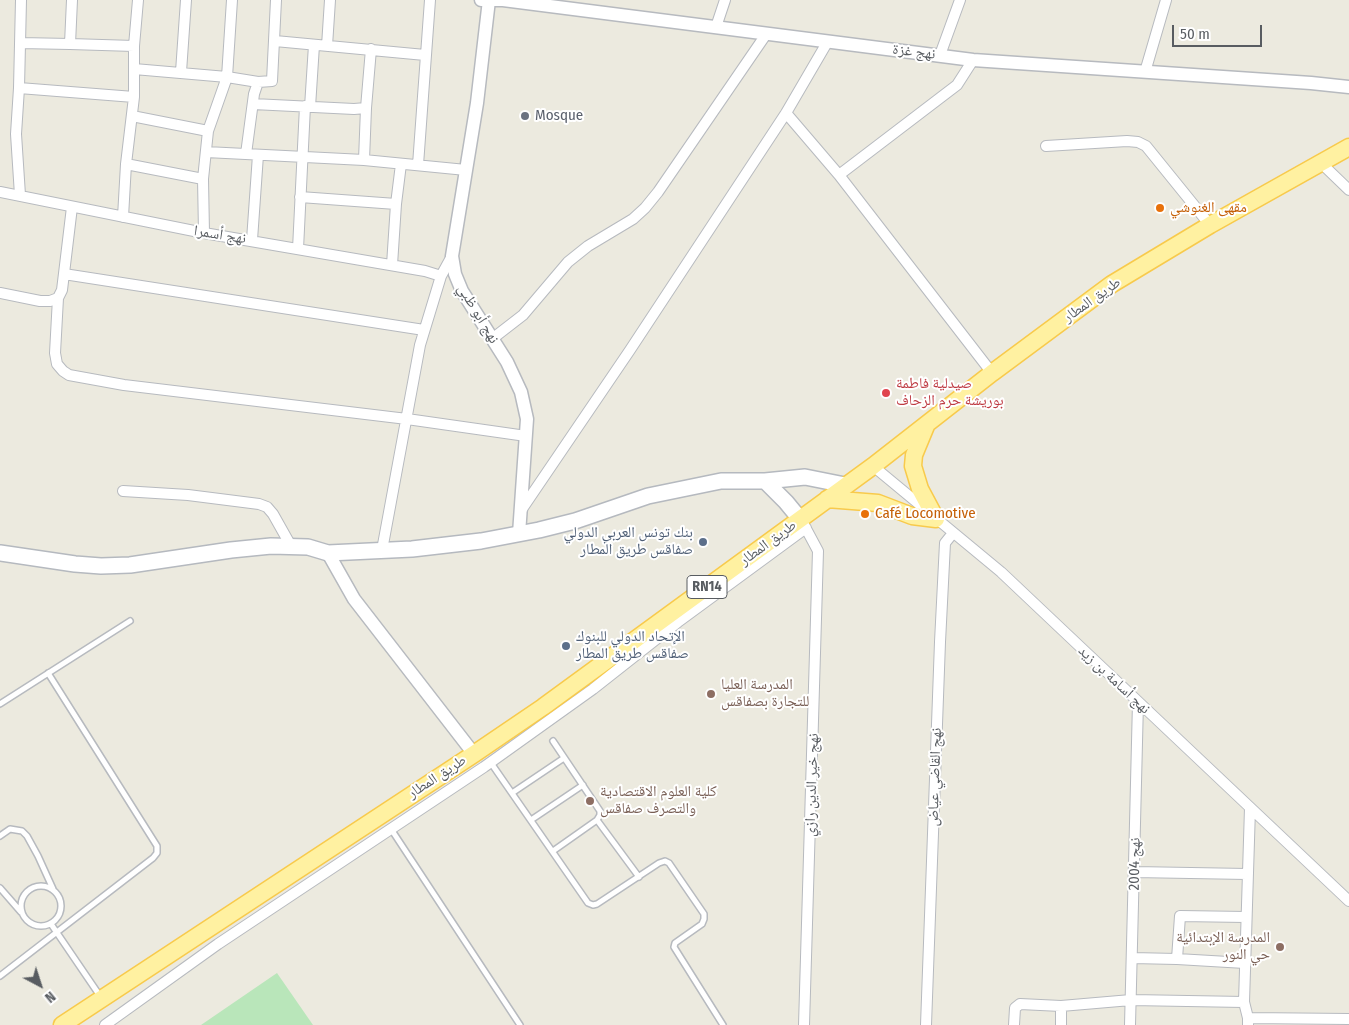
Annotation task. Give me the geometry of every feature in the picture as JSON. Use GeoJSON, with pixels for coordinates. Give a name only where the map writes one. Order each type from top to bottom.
{"type":"FeatureCollection","features":[{"type":"Feature","properties":{"kind":"main road","name":"طريق المطار"},"geometry":{"type":"LineString","coordinates":[[62,1025],[474,754],[803,524],[827,499],[845,485],[873,466],[992,373],[1112,284],[1210,225],[1349,147]]}},
{"type":"Feature","properties":{"kind":"main road"},"geometry":{"type":"LineString","coordinates":[[927,424],[914,456],[913,466],[920,488],[936,519]]}},
{"type":"Feature","properties":{"kind":"main road"},"geometry":{"type":"LineString","coordinates":[[0,553],[75,564],[120,565],[231,550],[291,546],[308,547],[328,553],[452,545],[519,534],[575,521],[657,494],[721,481],[765,481],[805,476],[845,485]]}},
{"type":"Feature","properties":{"kind":"main road"},"geometry":{"type":"LineString","coordinates":[[765,481],[786,502],[803,524]]}},
{"type":"Feature","properties":{"kind":"main road"},"geometry":{"type":"LineString","coordinates":[[827,499],[878,503],[912,516],[936,519]]}},
{"type":"Feature","properties":{"kind":"street"},"geometry":{"type":"LineString","coordinates":[[20,194],[16,134],[21,0]]}},
{"type":"Feature","properties":{"kind":"street"},"geometry":{"type":"LineString","coordinates":[[70,44],[72,0]]}},
{"type":"Feature","properties":{"kind":"street"},"geometry":{"type":"LineString","coordinates":[[123,217],[126,164],[134,97],[134,46],[138,0]]}},
{"type":"Feature","properties":{"kind":"street"},"geometry":{"type":"LineString","coordinates":[[181,72],[186,0]]}},
{"type":"Feature","properties":{"kind":"street"},"geometry":{"type":"LineString","coordinates":[[204,233],[203,179],[208,132],[227,77],[232,0]]}},
{"type":"Feature","properties":{"kind":"street"},"geometry":{"type":"LineString","coordinates":[[134,69],[181,72],[258,82],[272,81],[276,0]]}},
{"type":"Feature","properties":{"kind":"street"},"geometry":{"type":"LineString","coordinates":[[327,46],[330,0]]}},
{"type":"Feature","properties":{"kind":"street"},"geometry":{"type":"LineString","coordinates":[[418,165],[430,0]]}},
{"type":"Feature","properties":{"kind":"street","name":"نهج غزة"},"geometry":{"type":"LineString","coordinates":[[481,0],[503,0],[973,60],[1349,87]]}},
{"type":"Feature","properties":{"kind":"street","name":"نهج أبو ظبي"},"geometry":{"type":"LineString","coordinates":[[489,0],[477,103],[452,256],[455,274],[462,291],[507,362],[521,392],[527,419],[519,534]]}},
{"type":"Feature","properties":{"kind":"street"},"geometry":{"type":"LineString","coordinates":[[716,27],[725,0]]}},
{"type":"Feature","properties":{"kind":"street"},"geometry":{"type":"LineString","coordinates":[[940,56],[960,0]]}},
{"type":"Feature","properties":{"kind":"street"},"geometry":{"type":"LineString","coordinates":[[1145,72],[1166,0]]}},
{"type":"Feature","properties":{"kind":"street"},"geometry":{"type":"LineString","coordinates":[[492,339],[523,315],[568,262],[588,246],[633,220],[645,208],[658,192],[767,33]]}},
{"type":"Feature","properties":{"kind":"street"},"geometry":{"type":"LineString","coordinates":[[275,41],[426,55]]}},
{"type":"Feature","properties":{"kind":"street"},"geometry":{"type":"LineString","coordinates":[[520,512],[630,350],[786,113],[828,41]]}},
{"type":"Feature","properties":{"kind":"street"},"geometry":{"type":"LineString","coordinates":[[20,43],[134,46]]}},
{"type":"Feature","properties":{"kind":"street"},"geometry":{"type":"LineString","coordinates":[[298,248],[302,157],[314,46]]}},
{"type":"Feature","properties":{"kind":"street"},"geometry":{"type":"LineString","coordinates":[[364,160],[371,49]]}},
{"type":"Feature","properties":{"kind":"street"},"geometry":{"type":"LineString","coordinates":[[839,175],[957,85],[973,60]]}},
{"type":"Feature","properties":{"kind":"street"},"geometry":{"type":"LineString","coordinates":[[246,154],[258,82]]}},
{"type":"Feature","properties":{"kind":"street"},"geometry":{"type":"LineString","coordinates":[[19,88],[134,97]]}},
{"type":"Feature","properties":{"kind":"street"},"geometry":{"type":"LineString","coordinates":[[253,104],[366,108]]}},
{"type":"Feature","properties":{"kind":"street"},"geometry":{"type":"LineString","coordinates":[[786,113],[839,175],[992,373]]}},
{"type":"Feature","properties":{"kind":"street"},"geometry":{"type":"LineString","coordinates":[[132,116],[208,132]]}},
{"type":"Feature","properties":{"kind":"street"},"geometry":{"type":"LineString","coordinates":[[1046,146],[1138,142],[1146,146],[1210,225]]}},
{"type":"Feature","properties":{"kind":"street"},"geometry":{"type":"LineString","coordinates":[[206,152],[364,160],[466,170]]}},
{"type":"Feature","properties":{"kind":"street"},"geometry":{"type":"LineString","coordinates":[[252,240],[258,155]]}},
{"type":"Feature","properties":{"kind":"street"},"geometry":{"type":"LineString","coordinates":[[1320,162],[1349,190]]}},
{"type":"Feature","properties":{"kind":"street"},"geometry":{"type":"LineString","coordinates":[[126,164],[203,179]]}},
{"type":"Feature","properties":{"kind":"street"},"geometry":{"type":"LineString","coordinates":[[392,265],[401,164]]}},
{"type":"Feature","properties":{"kind":"street","name":"نهج أسمرا"},"geometry":{"type":"LineString","coordinates":[[0,192],[20,194],[72,207],[204,233],[392,265],[441,276]]}},
{"type":"Feature","properties":{"kind":"street"},"geometry":{"type":"LineString","coordinates":[[300,196],[396,204]]}},
{"type":"Feature","properties":{"kind":"street"},"geometry":{"type":"LineString","coordinates":[[72,207],[62,290],[58,298],[55,353],[57,364],[63,371],[69,374],[124,385],[407,419],[526,436]]}},
{"type":"Feature","properties":{"kind":"street"},"geometry":{"type":"LineString","coordinates":[[382,550],[424,330],[441,276],[452,256]]}},
{"type":"Feature","properties":{"kind":"street"},"geometry":{"type":"LineString","coordinates":[[64,274],[424,330]]}},
{"type":"Feature","properties":{"kind":"street"},"geometry":{"type":"LineString","coordinates":[[0,293],[40,301],[50,301],[58,298]]}},
{"type":"Feature","properties":{"kind":"street","name":"نهج أسامة بن زيد"},"geometry":{"type":"LineString","coordinates":[[873,466],[1001,572],[1349,901]]}},
{"type":"Feature","properties":{"kind":"street"},"geometry":{"type":"LineString","coordinates":[[123,491],[188,495],[259,504],[267,507],[273,514],[291,546]]}},
{"type":"Feature","properties":{"kind":"street"},"geometry":{"type":"LineString","coordinates":[[105,1025],[218,944],[488,765],[594,689],[803,524]]}},
{"type":"Feature","properties":{"kind":"street","name":"نهج خير الدين رازي"},"geometry":{"type":"LineString","coordinates":[[803,524],[818,551],[804,1025]]}},
{"type":"Feature","properties":{"kind":"street","name":"نهج القاضي عياض"},"geometry":{"type":"LineString","coordinates":[[926,1025],[945,542],[953,533]]}},
{"type":"Feature","properties":{"kind":"street"},"geometry":{"type":"LineString","coordinates":[[328,553],[354,599],[474,754],[488,765]]}},
{"type":"Feature","properties":{"kind":"street","name":"نهج 2004"},"geometry":{"type":"LineString","coordinates":[[1130,1025],[1138,702]]}},
{"type":"Feature","properties":{"kind":"street"},"geometry":{"type":"LineString","coordinates":[[1250,808],[1244,1002],[1248,1022],[1349,1019]]}},
{"type":"Feature","properties":{"kind":"street"},"geometry":{"type":"LineString","coordinates":[[1134,872],[1247,874]]}},
{"type":"Feature","properties":{"kind":"street"},"geometry":{"type":"LineString","coordinates":[[1177,959],[1180,916],[1246,917]]}},
{"type":"Feature","properties":{"kind":"street"},"geometry":{"type":"LineString","coordinates":[[1132,958],[1245,963]]}},
{"type":"Feature","properties":{"kind":"street"},"geometry":{"type":"LineString","coordinates":[[1014,1025],[1015,1008],[1020,1004],[1061,1006],[1131,1000],[1244,1002]]}},
{"type":"Feature","properties":{"kind":"street"},"geometry":{"type":"LineString","coordinates":[[1061,1006],[1061,1025]]}},
{"type":"Feature","properties":{"kind":"lane"},"geometry":{"type":"LineString","coordinates":[[0,704],[130,621]]}},
{"type":"Feature","properties":{"kind":"lane"},"geometry":{"type":"LineString","coordinates":[[0,976],[157,853],[157,846],[48,673]]}},
{"type":"Feature","properties":{"kind":"lane"},"geometry":{"type":"LineString","coordinates":[[552,852],[598,820],[600,815],[600,811],[553,741]]}},
{"type":"Feature","properties":{"kind":"lane"},"geometry":{"type":"LineString","coordinates":[[512,793],[564,758]]}},
{"type":"Feature","properties":{"kind":"lane"},"geometry":{"type":"LineString","coordinates":[[488,765],[512,793],[588,903],[592,905],[597,904],[659,863],[665,861],[669,863],[704,914],[702,924],[676,943],[674,947],[723,1025]]}},
{"type":"Feature","properties":{"kind":"lane"},"geometry":{"type":"LineString","coordinates":[[531,820],[582,785]]}},
{"type":"Feature","properties":{"kind":"lane"},"geometry":{"type":"LineString","coordinates":[[598,820],[639,877]]}},
{"type":"Feature","properties":{"kind":"lane"},"geometry":{"type":"LineString","coordinates":[[391,828],[520,1025]]}},
{"type":"Feature","properties":{"kind":"lane"},"geometry":{"type":"LineString","coordinates":[[0,836],[10,830],[22,831],[26,836],[60,899],[61,910],[59,916],[51,924],[34,925],[29,922],[0,888]]}},
{"type":"Feature","properties":{"kind":"lane"},"geometry":{"type":"LineString","coordinates":[[22,913],[24,896],[32,888],[43,886],[54,890]]}},
{"type":"Feature","properties":{"kind":"lane"},"geometry":{"type":"LineString","coordinates":[[51,924],[102,998]]}},
{"type":"Feature","properties":{"kind":"green space"},"geometry":{"type":"Polygon","coordinates":[[[277,973],[313,1025],[201,1025],[277,973]]]}},
{"type":"Feature","properties":{"kind":"place","name":"Mosque"},"geometry":{"type":"Point","coordinates":[525,116]}},
{"type":"Feature","properties":{"kind":"place","name":"مقهى الغنوشي"},"geometry":{"type":"Point","coordinates":[1160,208]}},
{"type":"Feature","properties":{"kind":"place","name":"صيدلية فاطمة بوريشة حرم الزحاف"},"geometry":{"type":"Point","coordinates":[886,393]}},
{"type":"Feature","properties":{"kind":"place","name":"Café Locomotive"},"geometry":{"type":"Point","coordinates":[865,514]}},
{"type":"Feature","properties":{"kind":"place","name":"بنك تونس العربي الدولي صفاقس طريق المطار"},"geometry":{"type":"Point","coordinates":[703,542]}},
{"type":"Feature","properties":{"kind":"place","name":"الإتحاد الدولي للبنوك صفاقس طريق المطار"},"geometry":{"type":"Point","coordinates":[566,646]}},
{"type":"Feature","properties":{"kind":"place","name":"المدرسة العليا للتجارة بصفاقس"},"geometry":{"type":"Point","coordinates":[711,694]}},
{"type":"Feature","properties":{"kind":"place","name":"كلية العلوم الاقتصادية والتصرف صفاقس"},"geometry":{"type":"Point","coordinates":[590,801]}},
{"type":"Feature","properties":{"kind":"place","name":"المدرسة الإبتدائية حي النور"},"geometry":{"type":"Point","coordinates":[1280,947]}}]}
